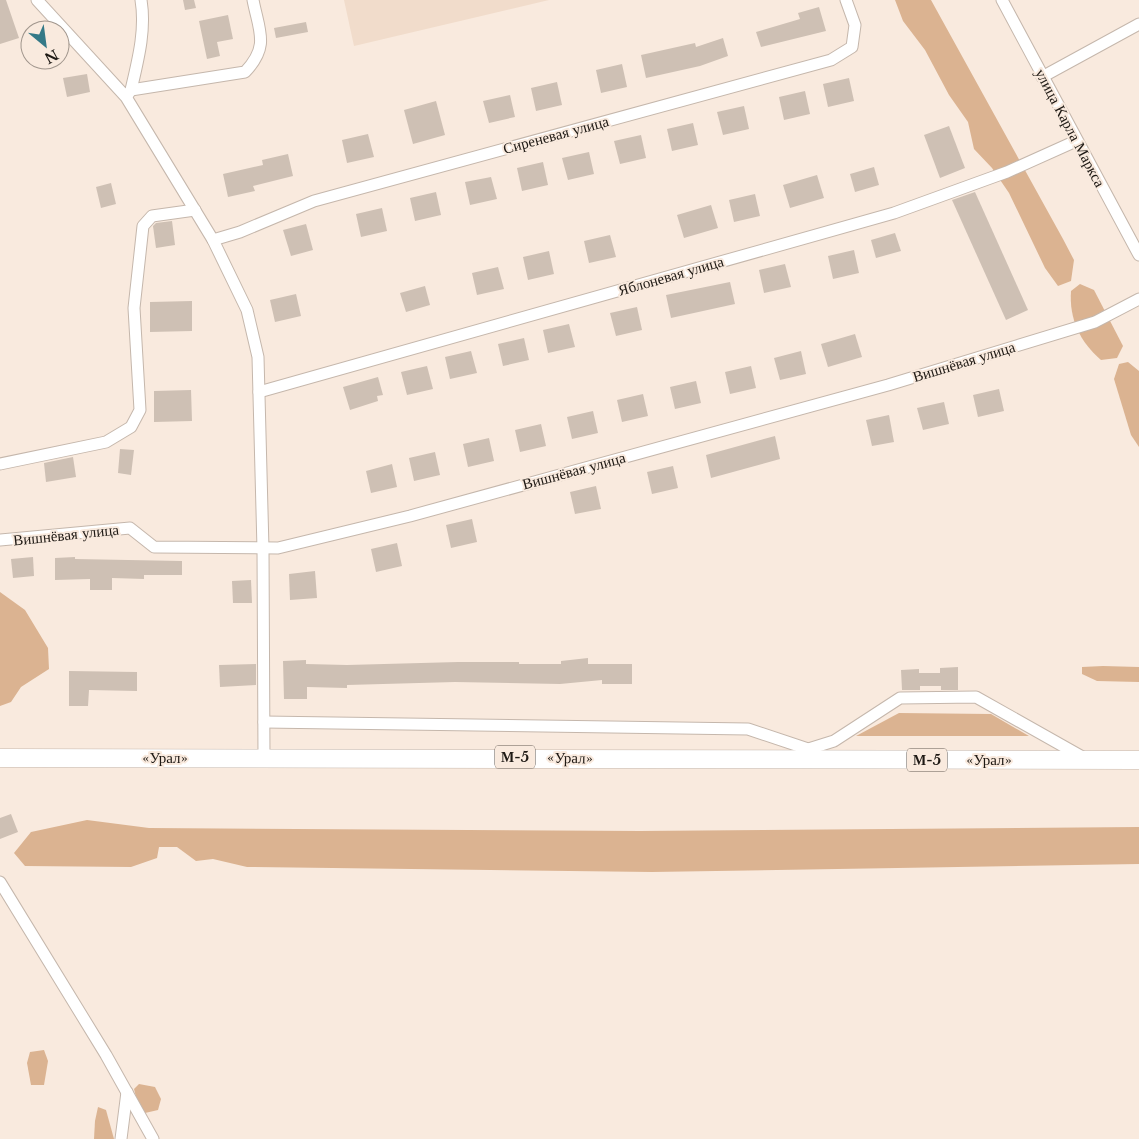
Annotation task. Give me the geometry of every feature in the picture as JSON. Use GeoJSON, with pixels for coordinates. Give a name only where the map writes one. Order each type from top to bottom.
{"type":"FeatureCollection","features":[{"type":"Feature","properties":{"kind":"highway","name":"«Урал»"},"geometry":{"type":"LineString","coordinates":[[0,758],[1139,760]]}},
{"type":"Feature","properties":{"kind":"street"},"geometry":{"type":"LineString","coordinates":[[38,0],[129,94],[213,240],[246,310],[258,357],[264,549],[264,758]]}},
{"type":"Feature","properties":{"kind":"street"},"geometry":{"type":"LineString","coordinates":[[129,94],[140,47],[143,12],[141,0]]}},
{"type":"Feature","properties":{"kind":"street"},"geometry":{"type":"LineString","coordinates":[[129,94],[245,72],[256,60],[263,42],[253,0]]}},
{"type":"Feature","properties":{"kind":"street","name":"Сиреневая улица"},"geometry":{"type":"LineString","coordinates":[[213,240],[240,232],[314,202],[831,60],[852,47],[855,25],[846,0]]}},
{"type":"Feature","properties":{"kind":"street","name":"улица Карла Маркса"},"geometry":{"type":"LineString","coordinates":[[1002,0],[1076,141],[1139,255]]}},
{"type":"Feature","properties":{"kind":"street"},"geometry":{"type":"LineString","coordinates":[[1042,77],[1139,24]]}},
{"type":"Feature","properties":{"kind":"street","name":"Яблоневая улица"},"geometry":{"type":"LineString","coordinates":[[259,392],[894,213],[1007,172],[1076,141]]}},
{"type":"Feature","properties":{"kind":"street"},"geometry":{"type":"LineString","coordinates":[[0,464],[106,442],[131,427],[140,410],[134,308],[143,226],[152,216],[195,210]]}},
{"type":"Feature","properties":{"kind":"street","name":"Вишнёвая улица"},"geometry":{"type":"LineString","coordinates":[[0,540],[130,528],[154,548],[278,548],[410,516],[888,385],[1095,322],[1139,299]]}},
{"type":"Feature","properties":{"kind":"street"},"geometry":{"type":"LineString","coordinates":[[766,760],[834,740],[900,698],[976,697],[1087,760]]}},
{"type":"Feature","properties":{"kind":"street"},"geometry":{"type":"LineString","coordinates":[[264,722],[748,729],[808,749]]}},
{"type":"Feature","properties":{"kind":"street"},"geometry":{"type":"LineString","coordinates":[[0,882],[127,1092],[152,1139]]}},
{"type":"Feature","properties":{"kind":"street"},"geometry":{"type":"LineString","coordinates":[[121,1139],[127,1092]]}},
{"type":"Feature","properties":{"kind":"shaded area"},"geometry":{"type":"Polygon","coordinates":[[[344,0],[549,0],[354,46],[344,0]]]}},
{"type":"Feature","properties":{"kind":"shaded area"},"geometry":{"type":"Polygon","coordinates":[[[895,0],[931,0],[1074,260],[1071,281],[1058,286],[1045,268],[1009,193],[992,168],[974,149],[968,122],[949,95],[925,50],[903,21],[895,0]]]}},
{"type":"Feature","properties":{"kind":"shaded area"},"geometry":{"type":"Polygon","coordinates":[[[1080,284],[1094,290],[1123,346],[1117,358],[1101,360],[1087,346],[1077,329],[1072,311],[1071,291],[1080,284]]]}},
{"type":"Feature","properties":{"kind":"shaded area"},"geometry":{"type":"Polygon","coordinates":[[[1128,362],[1139,371],[1139,447],[1131,435],[1114,379],[1119,364],[1128,362]]]}},
{"type":"Feature","properties":{"kind":"shaded area"},"geometry":{"type":"Polygon","coordinates":[[[0,592],[25,610],[48,648],[49,669],[21,687],[11,702],[0,706],[0,592]]]}},
{"type":"Feature","properties":{"kind":"shaded area"},"geometry":{"type":"Polygon","coordinates":[[[1082,667],[1139,667],[1139,682],[1097,681],[1082,674],[1082,667]]]}},
{"type":"Feature","properties":{"kind":"shaded area"},"geometry":{"type":"Polygon","coordinates":[[[899,713],[991,714],[1029,736],[856,736],[899,713]]]}},
{"type":"Feature","properties":{"kind":"shaded area"},"geometry":{"type":"Polygon","coordinates":[[[87,820],[149,828],[640,831],[1139,827],[1139,864],[652,872],[247,867],[213,859],[196,861],[177,847],[159,847],[157,858],[131,867],[25,866],[14,853],[31,832],[87,820]]]}},
{"type":"Feature","properties":{"kind":"shaded area"},"geometry":{"type":"Polygon","coordinates":[[[44,1050],[48,1061],[44,1085],[31,1085],[27,1063],[30,1052],[44,1050]]]}},
{"type":"Feature","properties":{"kind":"shaded area"},"geometry":{"type":"Polygon","coordinates":[[[139,1084],[155,1087],[161,1099],[158,1110],[145,1113],[137,1101],[134,1089],[139,1084]]]}},
{"type":"Feature","properties":{"kind":"shaded area"},"geometry":{"type":"Polygon","coordinates":[[[98,1107],[106,1110],[114,1139],[94,1139],[98,1107]]]}},
{"type":"Feature","properties":{"kind":"building"},"geometry":{"type":"Polygon","coordinates":[[[0,0],[6,0],[19,38],[0,44],[0,0]]]}},
{"type":"Feature","properties":{"kind":"building"},"geometry":{"type":"Polygon","coordinates":[[[183,0],[194,0],[196,8],[185,10],[183,0]]]}},
{"type":"Feature","properties":{"kind":"building"},"geometry":{"type":"Polygon","coordinates":[[[819,7],[826,31],[761,47],[756,32],[800,19],[798,13],[819,7]]]}},
{"type":"Feature","properties":{"kind":"building"},"geometry":{"type":"Polygon","coordinates":[[[228,15],[233,39],[217,42],[220,56],[207,59],[199,21],[228,15]]]}},
{"type":"Feature","properties":{"kind":"building"},"geometry":{"type":"Polygon","coordinates":[[[306,22],[308,32],[276,38],[274,28],[306,22]]]}},
{"type":"Feature","properties":{"kind":"building"},"geometry":{"type":"Polygon","coordinates":[[[723,38],[728,56],[700,66],[646,78],[641,55],[695,43],[696,47],[723,38]]]}},
{"type":"Feature","properties":{"kind":"building"},"geometry":{"type":"Polygon","coordinates":[[[622,64],[627,87],[601,93],[596,70],[622,64]]]}},
{"type":"Feature","properties":{"kind":"building"},"geometry":{"type":"Polygon","coordinates":[[[87,74],[90,92],[67,97],[63,78],[87,74]]]}},
{"type":"Feature","properties":{"kind":"building"},"geometry":{"type":"Polygon","coordinates":[[[849,78],[854,101],[828,107],[823,84],[849,78]]]}},
{"type":"Feature","properties":{"kind":"building"},"geometry":{"type":"Polygon","coordinates":[[[557,82],[562,105],[536,111],[531,88],[557,82]]]}},
{"type":"Feature","properties":{"kind":"building"},"geometry":{"type":"Polygon","coordinates":[[[805,91],[810,114],[784,120],[779,97],[805,91]]]}},
{"type":"Feature","properties":{"kind":"building"},"geometry":{"type":"Polygon","coordinates":[[[510,95],[515,117],[489,123],[483,101],[510,95]]]}},
{"type":"Feature","properties":{"kind":"building"},"geometry":{"type":"Polygon","coordinates":[[[436,101],[445,135],[413,144],[404,110],[436,101]]]}},
{"type":"Feature","properties":{"kind":"building"},"geometry":{"type":"Polygon","coordinates":[[[744,106],[749,129],[723,135],[717,112],[744,106]]]}},
{"type":"Feature","properties":{"kind":"building"},"geometry":{"type":"Polygon","coordinates":[[[693,123],[698,145],[672,151],[667,129],[693,123]]]}},
{"type":"Feature","properties":{"kind":"building"},"geometry":{"type":"Polygon","coordinates":[[[949,126],[965,168],[940,178],[924,135],[949,126]]]}},
{"type":"Feature","properties":{"kind":"building"},"geometry":{"type":"Polygon","coordinates":[[[368,134],[374,157],[347,163],[342,140],[368,134]]]}},
{"type":"Feature","properties":{"kind":"building"},"geometry":{"type":"Polygon","coordinates":[[[641,135],[646,158],[620,164],[614,141],[641,135]]]}},
{"type":"Feature","properties":{"kind":"building"},"geometry":{"type":"Polygon","coordinates":[[[589,152],[594,174],[568,180],[562,158],[589,152]]]}},
{"type":"Feature","properties":{"kind":"building"},"geometry":{"type":"Polygon","coordinates":[[[288,154],[293,176],[253,186],[255,191],[228,197],[223,174],[263,165],[262,160],[288,154]]]}},
{"type":"Feature","properties":{"kind":"building"},"geometry":{"type":"Polygon","coordinates":[[[543,162],[548,185],[522,191],[517,168],[543,162]]]}},
{"type":"Feature","properties":{"kind":"building"},"geometry":{"type":"Polygon","coordinates":[[[874,167],[879,185],[855,192],[850,174],[874,167]]]}},
{"type":"Feature","properties":{"kind":"building"},"geometry":{"type":"Polygon","coordinates":[[[817,175],[824,198],[790,208],[783,185],[817,175]]]}},
{"type":"Feature","properties":{"kind":"building"},"geometry":{"type":"Polygon","coordinates":[[[491,177],[497,199],[470,205],[465,182],[491,177]]]}},
{"type":"Feature","properties":{"kind":"building"},"geometry":{"type":"Polygon","coordinates":[[[111,183],[116,204],[101,208],[96,187],[111,183]]]}},
{"type":"Feature","properties":{"kind":"building"},"geometry":{"type":"Polygon","coordinates":[[[436,192],[441,215],[415,221],[410,198],[436,192]]]}},
{"type":"Feature","properties":{"kind":"building"},"geometry":{"type":"Polygon","coordinates":[[[975,192],[1028,310],[1006,320],[952,200],[975,192]]]}},
{"type":"Feature","properties":{"kind":"building"},"geometry":{"type":"Polygon","coordinates":[[[755,194],[760,216],[734,222],[729,200],[755,194]]]}},
{"type":"Feature","properties":{"kind":"building"},"geometry":{"type":"Polygon","coordinates":[[[711,205],[718,228],[684,238],[677,215],[711,205]]]}},
{"type":"Feature","properties":{"kind":"building"},"geometry":{"type":"Polygon","coordinates":[[[382,208],[387,231],[361,237],[356,214],[382,208]]]}},
{"type":"Feature","properties":{"kind":"building"},"geometry":{"type":"Polygon","coordinates":[[[172,221],[175,245],[156,248],[153,226],[156,223],[172,221]]]}},
{"type":"Feature","properties":{"kind":"building"},"geometry":{"type":"Polygon","coordinates":[[[306,224],[313,250],[291,256],[283,230],[306,224]]]}},
{"type":"Feature","properties":{"kind":"building"},"geometry":{"type":"Polygon","coordinates":[[[895,233],[901,251],[876,258],[871,240],[895,233]]]}},
{"type":"Feature","properties":{"kind":"building"},"geometry":{"type":"Polygon","coordinates":[[[610,235],[616,257],[589,263],[584,241],[610,235]]]}},
{"type":"Feature","properties":{"kind":"building"},"geometry":{"type":"Polygon","coordinates":[[[854,250],[859,273],[833,279],[828,256],[854,250]]]}},
{"type":"Feature","properties":{"kind":"building"},"geometry":{"type":"Polygon","coordinates":[[[549,251],[554,274],[528,280],[523,257],[549,251]]]}},
{"type":"Feature","properties":{"kind":"building"},"geometry":{"type":"Polygon","coordinates":[[[785,264],[791,287],[764,293],[759,270],[785,264]]]}},
{"type":"Feature","properties":{"kind":"building"},"geometry":{"type":"Polygon","coordinates":[[[498,267],[504,289],[477,295],[472,273],[498,267]]]}},
{"type":"Feature","properties":{"kind":"building"},"geometry":{"type":"Polygon","coordinates":[[[730,282],[735,304],[671,318],[666,295],[730,282]]]}},
{"type":"Feature","properties":{"kind":"building"},"geometry":{"type":"Polygon","coordinates":[[[425,286],[430,305],[406,312],[400,293],[425,286]]]}},
{"type":"Feature","properties":{"kind":"building"},"geometry":{"type":"Polygon","coordinates":[[[296,294],[301,316],[275,322],[270,300],[296,294]]]}},
{"type":"Feature","properties":{"kind":"building"},"geometry":{"type":"Polygon","coordinates":[[[192,301],[192,331],[150,332],[150,302],[192,301]]]}},
{"type":"Feature","properties":{"kind":"building"},"geometry":{"type":"Polygon","coordinates":[[[637,307],[642,330],[616,336],[610,313],[637,307]]]}},
{"type":"Feature","properties":{"kind":"building"},"geometry":{"type":"Polygon","coordinates":[[[569,324],[575,347],[548,353],[543,330],[569,324]]]}},
{"type":"Feature","properties":{"kind":"building"},"geometry":{"type":"Polygon","coordinates":[[[855,334],[862,357],[828,367],[821,344],[855,334]]]}},
{"type":"Feature","properties":{"kind":"building"},"geometry":{"type":"Polygon","coordinates":[[[524,338],[529,360],[503,366],[498,344],[524,338]]]}},
{"type":"Feature","properties":{"kind":"building"},"geometry":{"type":"Polygon","coordinates":[[[471,351],[477,373],[450,379],[445,357],[471,351]]]}},
{"type":"Feature","properties":{"kind":"building"},"geometry":{"type":"Polygon","coordinates":[[[801,351],[806,374],[780,380],[774,358],[801,351]]]}},
{"type":"Feature","properties":{"kind":"building"},"geometry":{"type":"Polygon","coordinates":[[[427,366],[433,389],[407,395],[401,372],[427,366]]]}},
{"type":"Feature","properties":{"kind":"building"},"geometry":{"type":"Polygon","coordinates":[[[751,366],[756,388],[730,394],[725,372],[751,366]]]}},
{"type":"Feature","properties":{"kind":"building"},"geometry":{"type":"Polygon","coordinates":[[[378,377],[383,395],[377,396],[378,401],[350,410],[343,387],[378,377]]]}},
{"type":"Feature","properties":{"kind":"building"},"geometry":{"type":"Polygon","coordinates":[[[696,381],[701,403],[675,409],[670,387],[696,381]]]}},
{"type":"Feature","properties":{"kind":"building"},"geometry":{"type":"Polygon","coordinates":[[[999,389],[1004,411],[978,417],[973,395],[999,389]]]}},
{"type":"Feature","properties":{"kind":"building"},"geometry":{"type":"Polygon","coordinates":[[[191,390],[192,421],[154,422],[154,391],[191,390]]]}},
{"type":"Feature","properties":{"kind":"building"},"geometry":{"type":"Polygon","coordinates":[[[643,394],[648,416],[622,422],[617,400],[643,394]]]}},
{"type":"Feature","properties":{"kind":"building"},"geometry":{"type":"Polygon","coordinates":[[[944,402],[949,424],[923,430],[917,408],[944,402]]]}},
{"type":"Feature","properties":{"kind":"building"},"geometry":{"type":"Polygon","coordinates":[[[593,411],[598,433],[572,439],[567,417],[593,411]]]}},
{"type":"Feature","properties":{"kind":"building"},"geometry":{"type":"Polygon","coordinates":[[[889,415],[894,442],[872,446],[866,420],[889,415]]]}},
{"type":"Feature","properties":{"kind":"building"},"geometry":{"type":"Polygon","coordinates":[[[541,424],[546,446],[520,452],[515,430],[541,424]]]}},
{"type":"Feature","properties":{"kind":"building"},"geometry":{"type":"Polygon","coordinates":[[[775,436],[780,459],[711,478],[706,455],[775,436]]]}},
{"type":"Feature","properties":{"kind":"building"},"geometry":{"type":"Polygon","coordinates":[[[489,438],[494,461],[468,467],[463,444],[489,438]]]}},
{"type":"Feature","properties":{"kind":"building"},"geometry":{"type":"Polygon","coordinates":[[[120,449],[134,450],[131,475],[118,473],[120,449]]]}},
{"type":"Feature","properties":{"kind":"building"},"geometry":{"type":"Polygon","coordinates":[[[435,452],[440,475],[414,481],[409,458],[435,452]]]}},
{"type":"Feature","properties":{"kind":"building"},"geometry":{"type":"Polygon","coordinates":[[[73,457],[76,477],[46,482],[44,463],[73,457]]]}},
{"type":"Feature","properties":{"kind":"building"},"geometry":{"type":"Polygon","coordinates":[[[392,464],[397,487],[371,493],[366,471],[392,464]]]}},
{"type":"Feature","properties":{"kind":"building"},"geometry":{"type":"Polygon","coordinates":[[[673,466],[678,488],[652,494],[647,472],[673,466]]]}},
{"type":"Feature","properties":{"kind":"building"},"geometry":{"type":"Polygon","coordinates":[[[596,486],[601,509],[575,514],[570,492],[596,486]]]}},
{"type":"Feature","properties":{"kind":"building"},"geometry":{"type":"Polygon","coordinates":[[[472,519],[477,542],[451,548],[446,525],[472,519]]]}},
{"type":"Feature","properties":{"kind":"building"},"geometry":{"type":"Polygon","coordinates":[[[397,543],[402,566],[376,572],[371,549],[397,543]]]}},
{"type":"Feature","properties":{"kind":"building"},"geometry":{"type":"Polygon","coordinates":[[[33,557],[34,576],[13,578],[11,559],[33,557]]]}},
{"type":"Feature","properties":{"kind":"building"},"geometry":{"type":"Polygon","coordinates":[[[75,557],[75,559],[182,561],[182,575],[144,575],[144,579],[112,578],[112,590],[90,590],[90,579],[55,580],[55,558],[75,557]]]}},
{"type":"Feature","properties":{"kind":"building"},"geometry":{"type":"Polygon","coordinates":[[[315,571],[317,598],[290,600],[289,574],[315,571]]]}},
{"type":"Feature","properties":{"kind":"building"},"geometry":{"type":"Polygon","coordinates":[[[251,580],[252,603],[233,603],[232,581],[251,580]]]}},
{"type":"Feature","properties":{"kind":"building"},"geometry":{"type":"Polygon","coordinates":[[[588,658],[588,664],[632,664],[632,684],[602,684],[602,680],[560,684],[455,682],[347,685],[347,688],[307,687],[307,699],[284,699],[283,661],[306,660],[306,664],[347,665],[458,662],[561,664],[561,661],[588,658]]]}},
{"type":"Feature","properties":{"kind":"building"},"geometry":{"type":"Polygon","coordinates":[[[256,664],[256,685],[220,687],[219,665],[256,664]]]}},
{"type":"Feature","properties":{"kind":"building"},"geometry":{"type":"Polygon","coordinates":[[[958,667],[958,690],[941,690],[941,686],[920,686],[920,690],[902,690],[901,670],[919,669],[919,673],[940,673],[940,668],[958,667]]]}},
{"type":"Feature","properties":{"kind":"building"},"geometry":{"type":"Polygon","coordinates":[[[69,671],[137,672],[137,691],[89,690],[88,706],[69,706],[69,671]]]}},
{"type":"Feature","properties":{"kind":"building"},"geometry":{"type":"Polygon","coordinates":[[[11,814],[18,832],[0,839],[0,818],[11,814]]]}}]}
